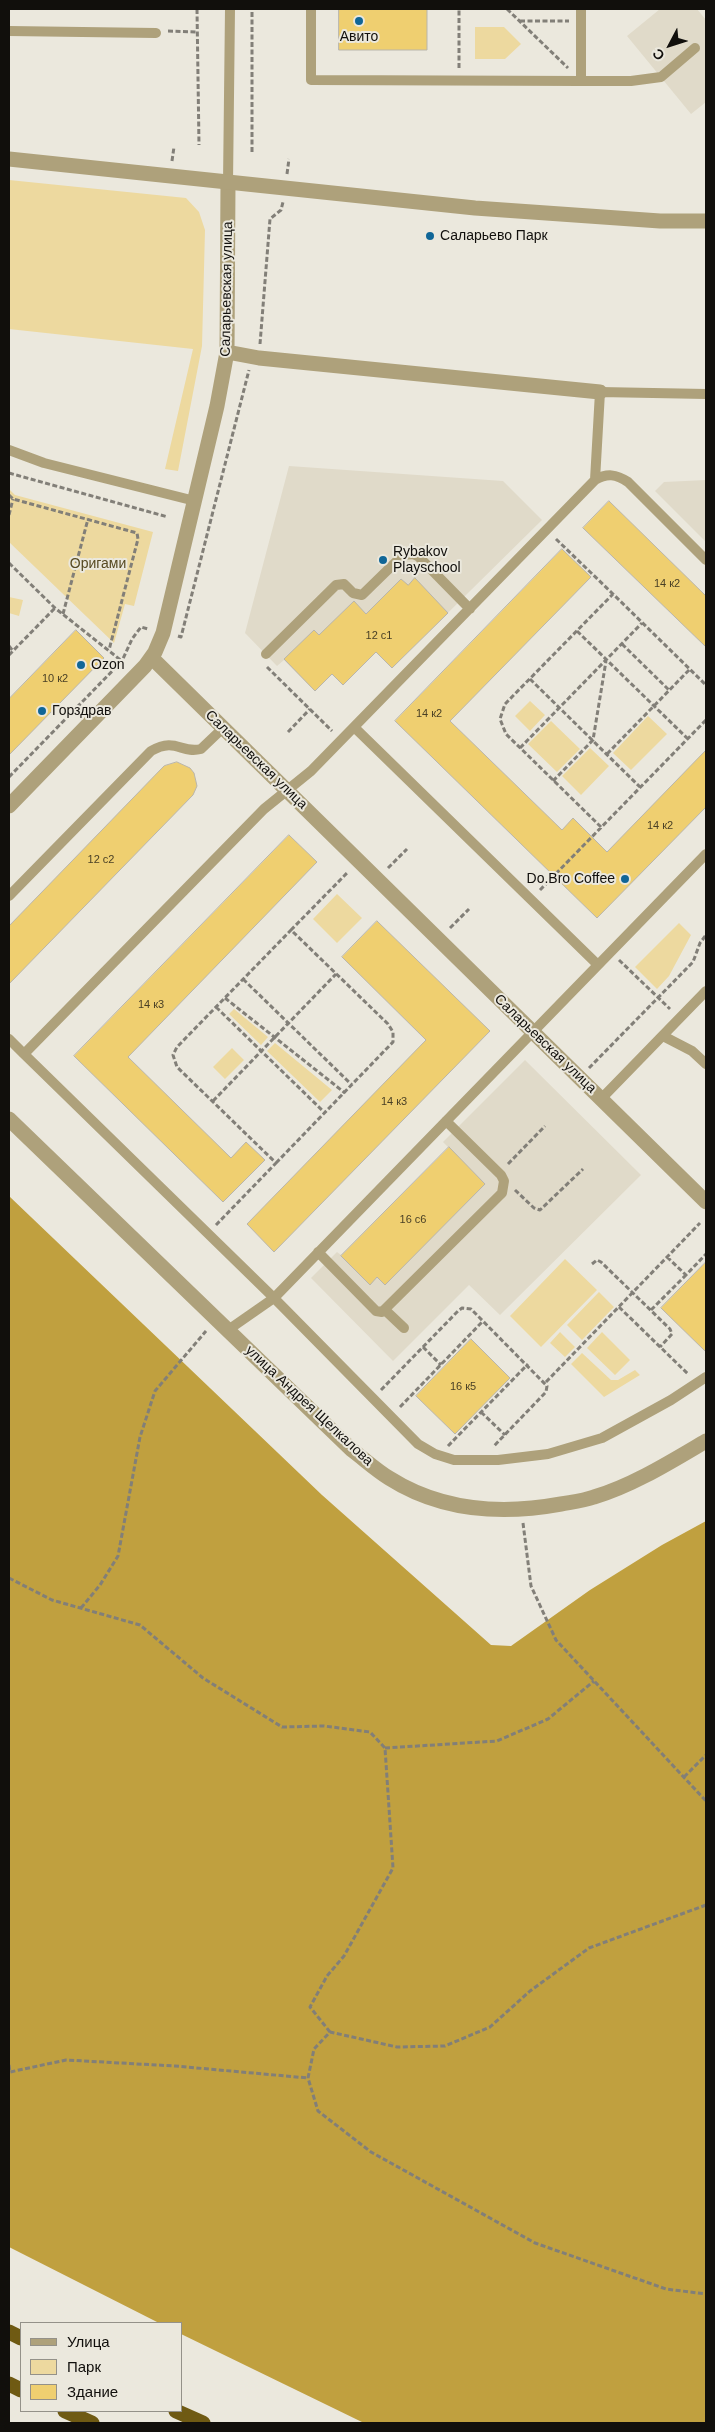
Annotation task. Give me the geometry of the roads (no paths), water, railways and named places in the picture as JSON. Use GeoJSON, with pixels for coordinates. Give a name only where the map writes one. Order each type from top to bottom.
{"type":"FeatureCollection","features":[{"type":"Feature","properties":{"kind":"highway"},"geometry":{"type":"LineString","coordinates":[[67,2412],[92,2423]]}},
{"type":"Feature","properties":{"kind":"highway"},"geometry":{"type":"LineString","coordinates":[[178,2412],[203,2423]]}},
{"type":"Feature","properties":{"kind":"street"},"geometry":{"type":"LineString","coordinates":[[9,159],[485,209],[660,221],[706,221]]}},
{"type":"Feature","properties":{"kind":"street","name":"Саларьевская улица"},"geometry":{"type":"LineString","coordinates":[[228,183],[227,352],[217,406],[163,633],[152,658],[706,1202]]}},
{"type":"Feature","properties":{"kind":"street"},"geometry":{"type":"LineString","coordinates":[[227,352],[259,358],[600,392]]}},
{"type":"Feature","properties":{"kind":"street"},"geometry":{"type":"LineString","coordinates":[[9,806],[152,658]]}},
{"type":"Feature","properties":{"kind":"street","name":"улица Андрея Щелкалова"},"geometry":{"type":"LineString","coordinates":[[9,1118],[352,1450],[388,1478],[425,1496],[461,1507],[496,1511],[521,1510],[594,1497],[658,1469],[706,1441]]}},
{"type":"Feature","properties":{"kind":"lane"},"geometry":{"type":"LineString","coordinates":[[228,183],[230,9]]}},
{"type":"Feature","properties":{"kind":"lane"},"geometry":{"type":"LineString","coordinates":[[311,9],[311,80],[631,81],[661,77],[695,48]]}},
{"type":"Feature","properties":{"kind":"lane"},"geometry":{"type":"LineString","coordinates":[[581,9],[581,81]]}},
{"type":"Feature","properties":{"kind":"lane"},"geometry":{"type":"LineString","coordinates":[[9,31],[153,32]]}},
{"type":"Feature","properties":{"kind":"lane"},"geometry":{"type":"LineString","coordinates":[[595,480],[600,392],[706,394]]}},
{"type":"Feature","properties":{"kind":"lane"},"geometry":{"type":"LineString","coordinates":[[9,450],[44,463],[195,500]]}},
{"type":"Feature","properties":{"kind":"lane"},"geometry":{"type":"LineString","coordinates":[[24,1054],[264,809],[312,771],[595,480],[607,475],[614,475],[628,482],[706,560]]}},
{"type":"Feature","properties":{"kind":"lane"},"geometry":{"type":"LineString","coordinates":[[265,659],[336,586],[344,584],[353,593],[362,595],[403,555],[418,556],[470,609]]}},
{"type":"Feature","properties":{"kind":"lane"},"geometry":{"type":"LineString","coordinates":[[354,727],[598,965]]}},
{"type":"Feature","properties":{"kind":"lane"},"geometry":{"type":"LineString","coordinates":[[9,896],[151,751],[159,746],[174,744],[191,750],[201,749],[223,728]]}},
{"type":"Feature","properties":{"kind":"lane"},"geometry":{"type":"LineString","coordinates":[[228,1330],[274,1298],[706,854]]}},
{"type":"Feature","properties":{"kind":"lane"},"geometry":{"type":"LineString","coordinates":[[601,1099],[706,991]]}},
{"type":"Feature","properties":{"kind":"lane"},"geometry":{"type":"LineString","coordinates":[[662,1036],[692,1051],[706,1064]]}},
{"type":"Feature","properties":{"kind":"lane"},"geometry":{"type":"LineString","coordinates":[[9,1039],[274,1298],[418,1444],[439,1455],[454,1460],[480,1460],[548,1454],[602,1438],[672,1400],[702,1380]]}},
{"type":"Feature","properties":{"kind":"lane"},"geometry":{"type":"LineString","coordinates":[[318,1252],[376,1311],[382,1312],[502,1192],[504,1181],[500,1174],[446,1121]]}},
{"type":"Feature","properties":{"kind":"lane"},"geometry":{"type":"LineString","coordinates":[[385,1310],[404,1328]]}},
{"type":"Feature","properties":{"kind":"place","name":"Авито"},"geometry":{"type":"Point","coordinates":[359,21]}},
{"type":"Feature","properties":{"kind":"place","name":"Саларьево Парк"},"geometry":{"type":"Point","coordinates":[430,236]}},
{"type":"Feature","properties":{"kind":"place","name":"Rybakov Playschool"},"geometry":{"type":"Point","coordinates":[383,560]}},
{"type":"Feature","properties":{"kind":"place","name":"Ozon"},"geometry":{"type":"Point","coordinates":[81,665]}},
{"type":"Feature","properties":{"kind":"place","name":"Горздрав"},"geometry":{"type":"Point","coordinates":[42,711]}},
{"type":"Feature","properties":{"kind":"place","name":"Do.Bro Coffee"},"geometry":{"type":"Point","coordinates":[625,879]}},
{"type":"Feature","properties":{"kind":"park label","name":"Оригами"},"geometry":{"type":"Point","coordinates":[98,564]}}]}
